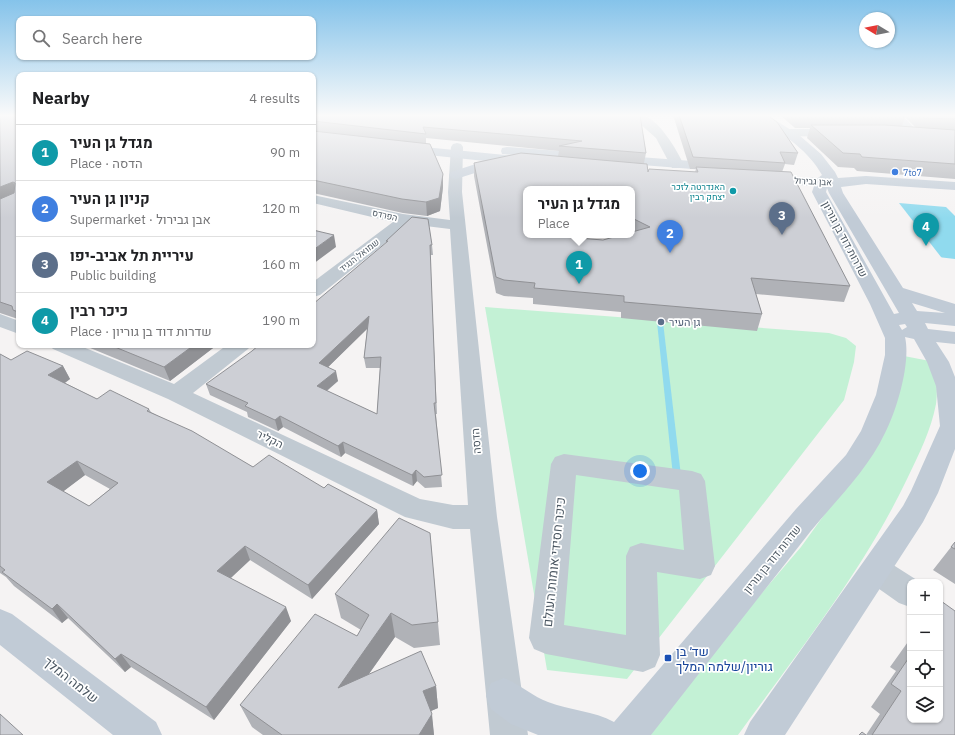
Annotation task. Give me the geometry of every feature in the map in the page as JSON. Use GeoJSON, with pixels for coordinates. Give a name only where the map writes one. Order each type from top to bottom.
{"type":"FeatureCollection","features":[{"type":"Feature","properties":{"kind":"street"},"geometry":{"type":"LineString","coordinates":[[443,149],[677,165],[727,172],[657,173],[506,160],[457,151]]}},
{"type":"Feature","properties":{"kind":"street"},"geometry":{"type":"LineString","coordinates":[[669,149],[677,165]]}},
{"type":"Feature","properties":{"kind":"street"},"geometry":{"type":"LineString","coordinates":[[806,149],[826,169],[828,180]]}},
{"type":"Feature","properties":{"kind":"street","name":"הדסה"},"geometry":{"type":"LineString","coordinates":[[457,151],[456,192],[483,517],[509,735]]}},
{"type":"Feature","properties":{"kind":"street"},"geometry":{"type":"LineString","coordinates":[[456,176],[506,160]]}},
{"type":"Feature","properties":{"kind":"street","name":"אבן גבירול"},"geometry":{"type":"LineString","coordinates":[[756,174],[828,180],[866,180],[955,186]]}},
{"type":"Feature","properties":{"kind":"street","name":"אבן גבירול"},"geometry":{"type":"LineString","coordinates":[[828,180],[885,177],[955,182]]}},
{"type":"Feature","properties":{"kind":"street","name":"שדרות דוד בן גוריון"},"geometry":{"type":"LineString","coordinates":[[627,735],[806,517],[855,462],[873,433],[888,395],[896,355],[895,338],[890,323],[820,192],[828,180],[938,362],[944,375],[954,423],[924,493],[913,514],[763,735]]}},
{"type":"Feature","properties":{"kind":"street","name":"הפרדס"},"geometry":{"type":"LineString","coordinates":[[316,200],[405,220],[424,223],[459,225]]}},
{"type":"Feature","properties":{"kind":"street","name":"שמואל הנגיד"},"geometry":{"type":"LineString","coordinates":[[316,286],[405,220]]}},
{"type":"Feature","properties":{"kind":"street"},"geometry":{"type":"LineString","coordinates":[[896,292],[955,310]]}},
{"type":"Feature","properties":{"kind":"street"},"geometry":{"type":"LineString","coordinates":[[0,320],[16,327]]}},
{"type":"Feature","properties":{"kind":"street"},"geometry":{"type":"LineString","coordinates":[[890,323],[916,325],[955,320]]}},
{"type":"Feature","properties":{"kind":"street"},"geometry":{"type":"LineString","coordinates":[[916,325],[955,338]]}},
{"type":"Feature","properties":{"kind":"street","name":"הקליר"},"geometry":{"type":"LineString","coordinates":[[67,348],[176,394],[415,509],[453,517],[483,517]]}},
{"type":"Feature","properties":{"kind":"street"},"geometry":{"type":"LineString","coordinates":[[176,394],[238,348]]}},
{"type":"Feature","properties":{"kind":"street","name":"כיכר חסידי אומות העולם"},"geometry":{"type":"LineString","coordinates":[[564,464],[692,481],[700,566],[641,556],[643,655],[546,638],[564,464]]}},
{"type":"Feature","properties":{"kind":"street"},"geometry":{"type":"LineString","coordinates":[[876,570],[907,591]]}},
{"type":"Feature","properties":{"kind":"street","name":"שלמה המלך"},"geometry":{"type":"LineString","coordinates":[[0,625],[143,735]]}},
{"type":"Feature","properties":{"kind":"street"},"geometry":{"type":"LineString","coordinates":[[504,696],[524,711],[549,721],[600,735]]}},
{"type":"Feature","properties":{"kind":"green space"},"geometry":{"type":"Polygon","coordinates":[[[485,307],[829,333],[846,338],[856,346],[854,362],[844,400],[627,679],[547,670],[485,307]]]}},
{"type":"Feature","properties":{"kind":"green space"},"geometry":{"type":"Polygon","coordinates":[[[904,356],[935,362],[937,399],[931,423],[916,460],[891,511],[851,578],[829,610],[738,735],[641,735],[801,547],[845,486],[904,356]]]}},
{"type":"Feature","properties":{"kind":"water"},"geometry":{"type":"Polygon","coordinates":[[[899,203],[946,207],[955,216],[955,275],[899,203]]]}},
{"type":"Feature","properties":{"kind":"pier"},"geometry":{"type":"Polygon","coordinates":[[[938,257],[955,259],[955,277],[953,276],[938,257]]]}},
{"type":"Feature","properties":{"kind":"building"},"geometry":{"type":"Polygon","coordinates":[[[0,149],[16,149],[16,311],[13,310],[12,306],[0,302],[0,199],[14,193],[15,183],[13,182],[0,187],[0,149]]]}},
{"type":"Feature","properties":{"kind":"building"},"geometry":{"type":"Polygon","coordinates":[[[316,149],[432,149],[443,174],[439,198],[426,202],[402,199],[316,181],[316,149]]]}},
{"type":"Feature","properties":{"kind":"building"},"geometry":{"type":"Polygon","coordinates":[[[600,149],[645,149],[646,153],[600,149]]]}},
{"type":"Feature","properties":{"kind":"building"},"geometry":{"type":"Polygon","coordinates":[[[690,149],[795,149],[798,153],[780,152],[785,163],[693,157],[690,149]]]}},
{"type":"Feature","properties":{"kind":"building"},"geometry":{"type":"Polygon","coordinates":[[[839,149],[955,149],[955,164],[862,157],[860,154],[843,153],[839,149]]]}},
{"type":"Feature","properties":{"kind":"building"},"geometry":{"type":"Polygon","coordinates":[[[521,153],[647,164],[648,172],[649,169],[698,172],[696,167],[791,172],[850,286],[751,278],[762,314],[624,302],[624,296],[534,288],[535,283],[504,280],[496,277],[474,163],[521,153]]]}},
{"type":"Feature","properties":{"kind":"building"},"geometry":{"type":"Polygon","coordinates":[[[412,217],[428,219],[432,245],[430,245],[436,403],[434,403],[442,475],[424,477],[416,470],[412,475],[343,442],[338,446],[280,416],[275,420],[245,406],[248,403],[206,384],[256,348],[316,348],[316,301],[388,241],[386,241],[412,217]],[[369,316],[319,363],[336,371],[317,386],[377,414],[381,357],[364,358],[369,316]]]}},
{"type":"Feature","properties":{"kind":"building"},"geometry":{"type":"Polygon","coordinates":[[[316,231],[334,235],[316,248],[316,231]]]}},
{"type":"Feature","properties":{"kind":"building"},"geometry":{"type":"Polygon","coordinates":[[[117,348],[190,348],[164,367],[117,348]]]}},
{"type":"Feature","properties":{"kind":"building"},"geometry":{"type":"Polygon","coordinates":[[[27,351],[63,366],[48,375],[97,399],[110,390],[149,409],[147,411],[192,431],[253,467],[269,455],[324,488],[328,484],[377,510],[308,585],[245,546],[217,571],[286,607],[206,707],[121,654],[115,659],[57,604],[52,609],[2,572],[5,570],[0,566],[0,354],[11,360],[27,351]],[[77,461],[47,482],[89,506],[118,483],[77,461]]]}},
{"type":"Feature","properties":{"kind":"building"},"geometry":{"type":"Polygon","coordinates":[[[399,518],[430,533],[438,622],[412,625],[391,613],[338,688],[421,651],[436,686],[423,691],[432,714],[419,735],[282,735],[240,705],[315,614],[357,636],[369,615],[335,594],[399,518]]]}},
{"type":"Feature","properties":{"kind":"building"},"geometry":{"type":"Polygon","coordinates":[[[955,542],[955,549],[951,547],[955,542]]]}},
{"type":"Feature","properties":{"kind":"building"},"geometry":{"type":"Polygon","coordinates":[[[943,602],[955,611],[955,735],[872,735],[901,691],[891,684],[907,660],[907,723],[943,723],[943,602]]]}},
{"type":"Feature","properties":{"kind":"building"},"geometry":{"type":"Polygon","coordinates":[[[0,714],[23,735],[0,735],[0,714]]]}},
{"type":"Feature","properties":{"kind":"building"},"geometry":{"type":"Polygon","coordinates":[[[862,732],[866,735],[859,735],[862,732]]]}},
{"type":"Feature","properties":{"kind":"waterway"},"geometry":{"type":"LineString","coordinates":[[660,322],[677,476]]}},
{"type":"Feature","properties":{"kind":"place","name":"7to7"},"geometry":{"type":"Point","coordinates":[895,172]}},
{"type":"Feature","properties":{"kind":"place","name":"האנדרטה לזכר יצחק רבין"},"geometry":{"type":"Point","coordinates":[733,191]}},
{"type":"Feature","properties":{"kind":"place","name":"עיריית תל אביב-יפו"},"geometry":{"type":"Point","coordinates":[782,235]}},
{"type":"Feature","properties":{"kind":"place","name":"כיכר רבין"},"geometry":{"type":"Point","coordinates":[926,246]}},
{"type":"Feature","properties":{"kind":"place","name":"קניון גן העיר"},"geometry":{"type":"Point","coordinates":[670,253]}},
{"type":"Feature","properties":{"kind":"place","name":"מגדל גן העיר"},"geometry":{"type":"Point","coordinates":[579,284]}},
{"type":"Feature","properties":{"kind":"place","name":"גן העיר"},"geometry":{"type":"Point","coordinates":[661,322]}},
{"type":"Feature","properties":{"kind":"place","name":"שד׳ בן גוריון/שלמה המלך"},"geometry":{"type":"Point","coordinates":[668,658]}}]}
